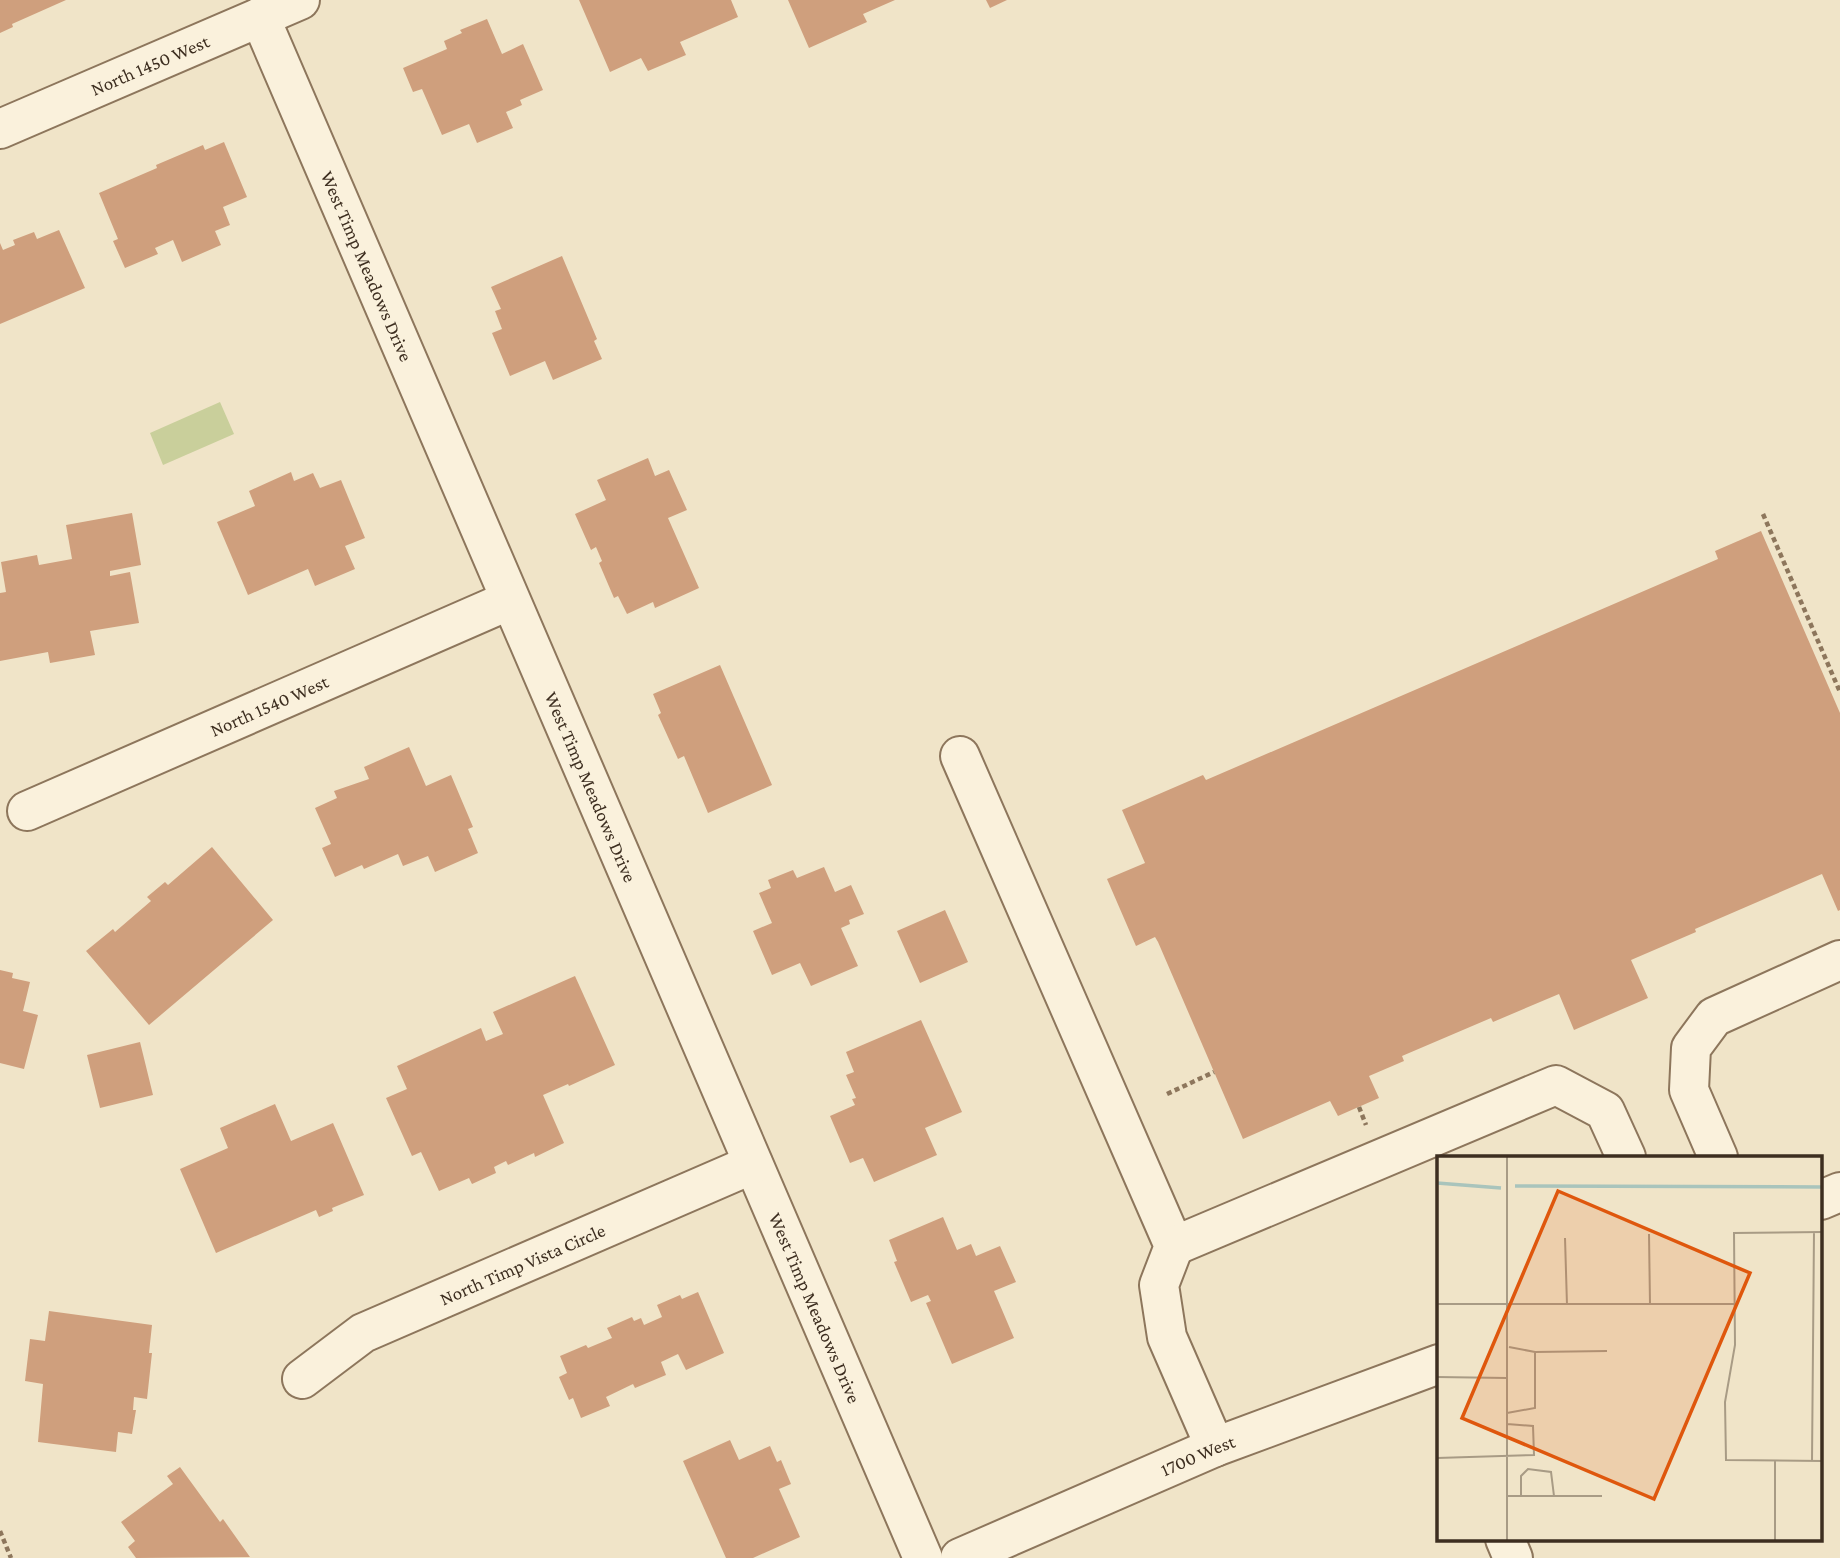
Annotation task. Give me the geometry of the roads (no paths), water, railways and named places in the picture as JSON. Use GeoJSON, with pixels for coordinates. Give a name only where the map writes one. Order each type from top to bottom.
{"type":"FeatureCollection","features":[{"type":"Feature","properties":{"kind":"street","name":"North 1450 West"},"geometry":{"type":"LineString","coordinates":[[0,129],[300,0]]}},
{"type":"Feature","properties":{"kind":"street","name":"West Timp Meadows Drive"},"geometry":{"type":"LineString","coordinates":[[260,17],[923,1558]]}},
{"type":"Feature","properties":{"kind":"street","name":"North 1540 West"},"geometry":{"type":"LineString","coordinates":[[27,811],[510,600]]}},
{"type":"Feature","properties":{"kind":"street"},"geometry":{"type":"LineString","coordinates":[[960,756],[1174,1246],[1159,1285],[1167,1337],[1216,1447]]}},
{"type":"Feature","properties":{"kind":"street"},"geometry":{"type":"LineString","coordinates":[[1718,1156],[1689,1090],[1690,1048],[1714,1017],[1840,960]]}},
{"type":"Feature","properties":{"kind":"street"},"geometry":{"type":"LineString","coordinates":[[1174,1246],[1556,1085],[1605,1111],[1626,1156]]}},
{"type":"Feature","properties":{"kind":"street","name":"North Timp Vista Circle"},"geometry":{"type":"LineString","coordinates":[[302,1379],[363,1333],[753,1164]]}},
{"type":"Feature","properties":{"kind":"street"},"geometry":{"type":"LineString","coordinates":[[1822,1200],[1840,1192]]}},
{"type":"Feature","properties":{"kind":"street","name":"1700 West"},"geometry":{"type":"LineString","coordinates":[[960,1558],[1216,1447],[1437,1367]]}},
{"type":"Feature","properties":{"kind":"street"},"geometry":{"type":"LineString","coordinates":[[1505,1540],[1513,1558]]}}]}
